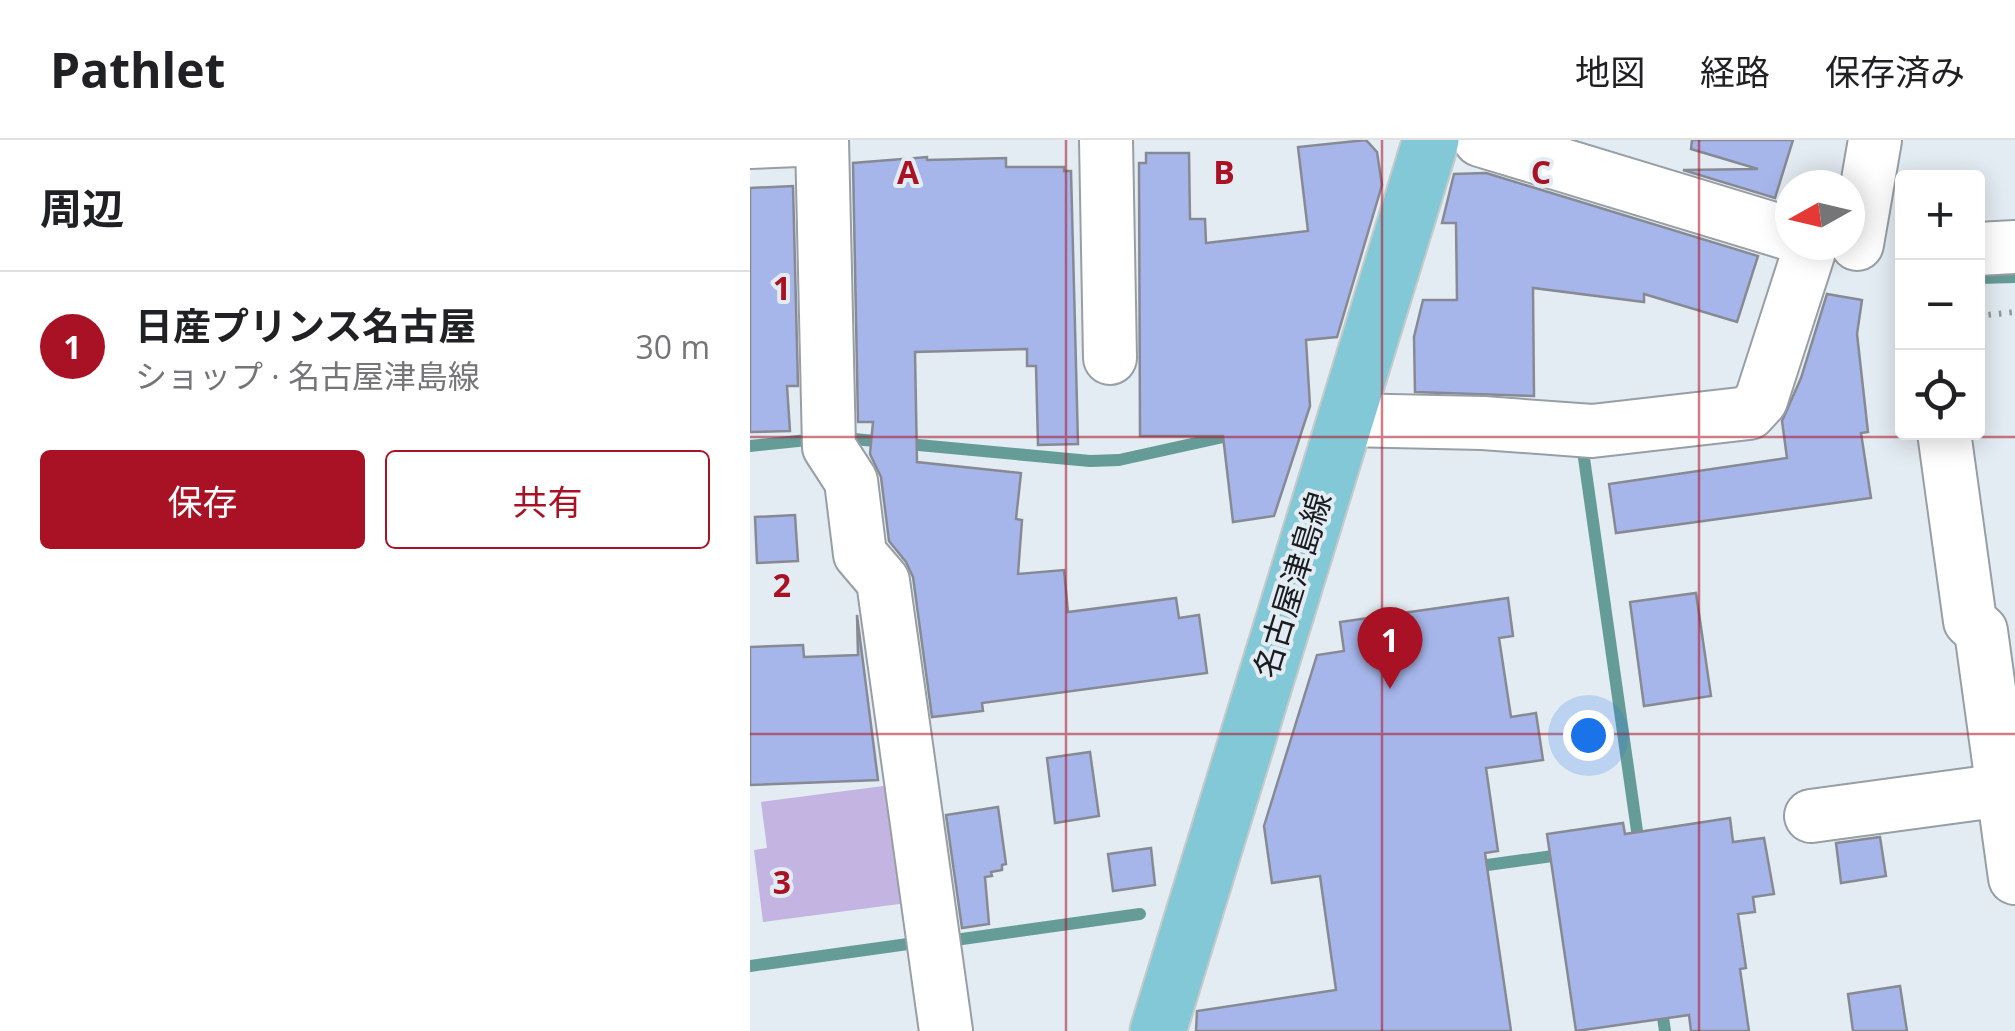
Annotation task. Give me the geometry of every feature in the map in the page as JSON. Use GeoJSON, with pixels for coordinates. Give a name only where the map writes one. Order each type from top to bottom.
{"type":"FeatureCollection","features":[{"type":"Feature","properties":{"kind":"main road","name":"名古屋津島線"},"geometry":{"type":"LineString","coordinates":[[1158,1031],[1432,140]]}},
{"type":"Feature","properties":{"kind":"street"},"geometry":{"type":"LineString","coordinates":[[750,142],[798,140]]}},
{"type":"Feature","properties":{"kind":"street"},"geometry":{"type":"LineString","coordinates":[[822,140],[829,446],[851,481],[860,554],[883,581],[946,1031]]}},
{"type":"Feature","properties":{"kind":"street"},"geometry":{"type":"LineString","coordinates":[[1106,140],[1110,358]]}},
{"type":"Feature","properties":{"kind":"street"},"geometry":{"type":"LineString","coordinates":[[1480,140],[1775,229]]}},
{"type":"Feature","properties":{"kind":"street"},"geometry":{"type":"LineString","coordinates":[[1865,190],[1874,140]]}},
{"type":"Feature","properties":{"kind":"street"},"geometry":{"type":"LineString","coordinates":[[1985,248],[2015,246]]}},
{"type":"Feature","properties":{"kind":"street"},"geometry":{"type":"LineString","coordinates":[[1344,420],[1483,422],[1592,430],[1749,413],[1846,260]]}},
{"type":"Feature","properties":{"kind":"street"},"geometry":{"type":"LineString","coordinates":[[1945,440],[1970,622],[1998,629],[2003,790],[2015,878]]}},
{"type":"Feature","properties":{"kind":"street"},"geometry":{"type":"LineString","coordinates":[[1810,816],[2003,790]]}},
{"type":"Feature","properties":{"kind":"path"},"geometry":{"type":"LineString","coordinates":[[1985,315],[2015,312]]}},
{"type":"Feature","properties":{"kind":"shaded area"},"geometry":{"type":"Polygon","coordinates":[[[891,785],[907,903],[763,922],[754,850],[767,848],[761,802],[891,785]]]}},
{"type":"Feature","properties":{"kind":"building"},"geometry":{"type":"Polygon","coordinates":[[[1366,140],[1377,152],[1382,185],[1337,337],[1306,340],[1310,406],[1274,516],[1233,522],[1223,436],[1140,436],[1139,163],[1146,163],[1146,153],[1189,153],[1190,219],[1205,219],[1206,243],[1308,231],[1298,147],[1366,140]]]}},
{"type":"Feature","properties":{"kind":"building"},"geometry":{"type":"Polygon","coordinates":[[[1692,140],[1793,140],[1784,170],[1775,170],[1775,198],[1683,170],[1758,169],[1691,149],[1692,140]]]}},
{"type":"Feature","properties":{"kind":"building"},"geometry":{"type":"Polygon","coordinates":[[[927,157],[1006,158],[1006,167],[1064,167],[1064,171],[1071,171],[1078,444],[1038,445],[1036,366],[1027,366],[1027,349],[915,352],[917,462],[1021,473],[1016,519],[1022,520],[1018,574],[1064,570],[1068,612],[1176,598],[1179,618],[1199,615],[1207,673],[982,703],[983,711],[932,717],[913,577],[889,541],[881,477],[870,454],[873,422],[858,422],[853,163],[927,157]]]}},
{"type":"Feature","properties":{"kind":"building"},"geometry":{"type":"Polygon","coordinates":[[[1486,173],[1758,256],[1737,322],[1644,294],[1644,302],[1533,288],[1534,396],[1415,392],[1414,337],[1423,300],[1457,300],[1456,223],[1442,223],[1454,174],[1486,173]]]}},
{"type":"Feature","properties":{"kind":"building"},"geometry":{"type":"Polygon","coordinates":[[[793,186],[798,386],[787,386],[790,431],[750,432],[750,188],[793,186]]]}},
{"type":"Feature","properties":{"kind":"building"},"geometry":{"type":"Polygon","coordinates":[[[1827,294],[1862,300],[1857,334],[1868,432],[1861,433],[1871,498],[1616,533],[1609,484],[1787,458],[1782,421],[1801,378],[1827,294]]]}},
{"type":"Feature","properties":{"kind":"building"},"geometry":{"type":"Polygon","coordinates":[[[795,515],[798,561],[757,563],[755,517],[795,515]]]}},
{"type":"Feature","properties":{"kind":"building"},"geometry":{"type":"Polygon","coordinates":[[[1696,593],[1711,696],[1644,706],[1630,602],[1696,593]]]}},
{"type":"Feature","properties":{"kind":"building"},"geometry":{"type":"Polygon","coordinates":[[[1508,598],[1513,636],[1499,638],[1511,717],[1536,713],[1543,760],[1486,768],[1498,851],[1485,853],[1511,1031],[1196,1031],[1197,1011],[1336,990],[1320,876],[1272,883],[1264,826],[1317,655],[1344,651],[1340,622],[1508,598]]]}},
{"type":"Feature","properties":{"kind":"building"},"geometry":{"type":"Polygon","coordinates":[[[857,615],[878,780],[750,785],[750,647],[803,645],[804,657],[858,655],[857,615]]]}},
{"type":"Feature","properties":{"kind":"building"},"geometry":{"type":"Polygon","coordinates":[[[1090,752],[1099,816],[1055,823],[1047,758],[1090,752]]]}},
{"type":"Feature","properties":{"kind":"building"},"geometry":{"type":"Polygon","coordinates":[[[998,807],[1006,864],[985,877],[989,924],[962,928],[946,815],[998,807]]]}},
{"type":"Feature","properties":{"kind":"building"},"geometry":{"type":"Polygon","coordinates":[[[1730,818],[1733,842],[1764,838],[1774,894],[1753,897],[1755,912],[1738,914],[1746,968],[1740,969],[1749,1031],[1691,1031],[1689,1015],[1576,1031],[1547,834],[1623,823],[1625,834],[1730,818]]]}},
{"type":"Feature","properties":{"kind":"building"},"geometry":{"type":"Polygon","coordinates":[[[1880,837],[1886,876],[1841,883],[1836,843],[1880,837]]]}},
{"type":"Feature","properties":{"kind":"building"},"geometry":{"type":"Polygon","coordinates":[[[1151,848],[1155,885],[1113,891],[1108,854],[1151,848]]]}},
{"type":"Feature","properties":{"kind":"building"},"geometry":{"type":"Polygon","coordinates":[[[1900,986],[1907,1031],[1853,1031],[1848,994],[1900,986]]]}},
{"type":"Feature","properties":{"kind":"waterway"},"geometry":{"type":"LineString","coordinates":[[1985,278],[2015,277]]}},
{"type":"Feature","properties":{"kind":"waterway"},"geometry":{"type":"LineString","coordinates":[[843,438],[1090,461],[1119,460],[1237,434]]}},
{"type":"Feature","properties":{"kind":"waterway"},"geometry":{"type":"LineString","coordinates":[[750,446],[817,439]]}},
{"type":"Feature","properties":{"kind":"waterway"},"geometry":{"type":"LineString","coordinates":[[1582,444],[1639,845]]}},
{"type":"Feature","properties":{"kind":"waterway"},"geometry":{"type":"LineString","coordinates":[[1473,867],[1567,854]]}},
{"type":"Feature","properties":{"kind":"waterway"},"geometry":{"type":"LineString","coordinates":[[955,940],[1140,914]]}},
{"type":"Feature","properties":{"kind":"waterway"},"geometry":{"type":"LineString","coordinates":[[750,966],[908,944]]}},
{"type":"Feature","properties":{"kind":"waterway"},"geometry":{"type":"LineString","coordinates":[[1661,1004],[1665,1031]]}},
{"type":"Feature","properties":{"kind":"place","name":"日産プリンス名古屋"},"geometry":{"type":"Point","coordinates":[1390,689]}}]}
